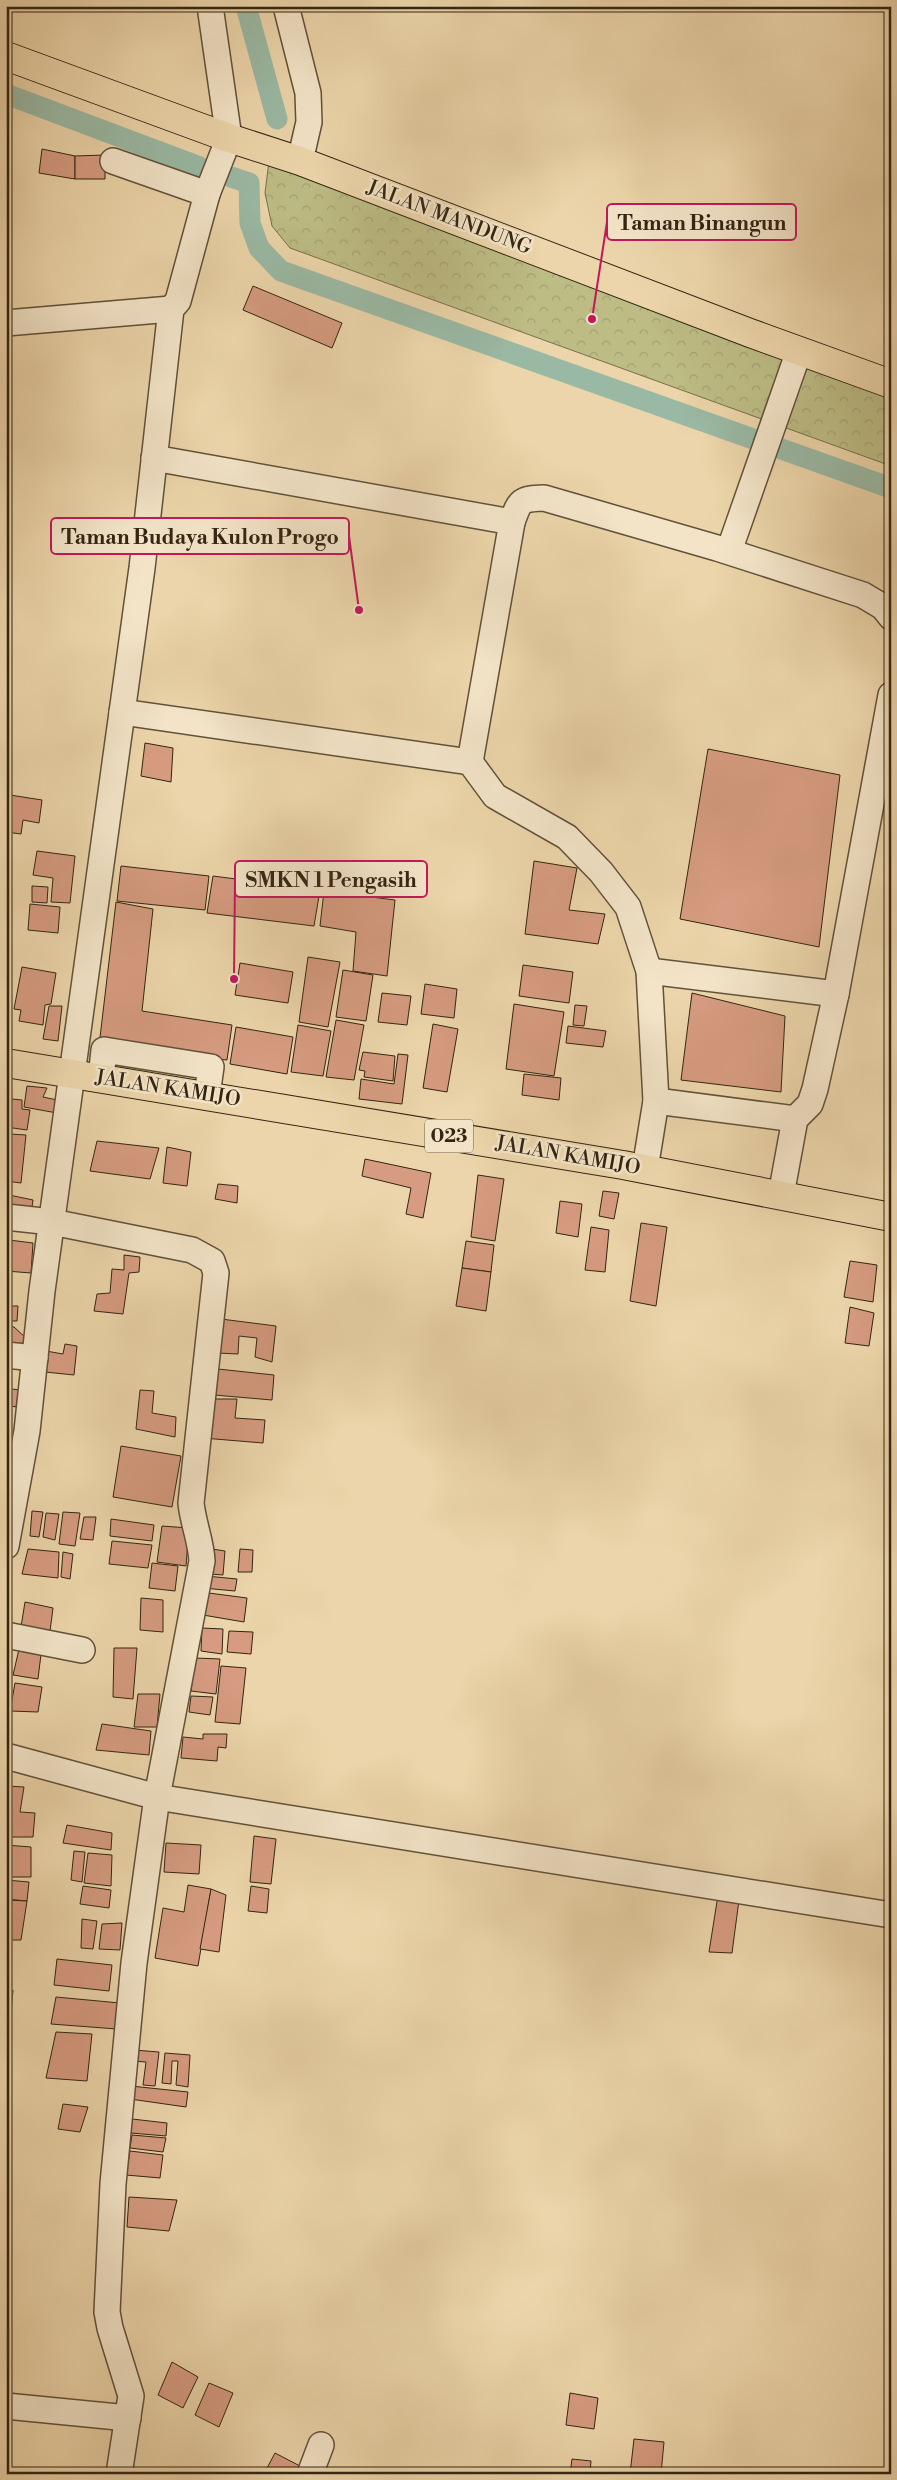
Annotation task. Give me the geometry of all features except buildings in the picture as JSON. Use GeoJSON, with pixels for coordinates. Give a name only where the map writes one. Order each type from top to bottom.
{"type":"FeatureCollection","features":[{"type":"Feature","properties":{"kind":"main road","name":"JALAN MANDUNG"},"geometry":{"type":"LineString","coordinates":[[6,56],[229,138],[300,161],[799,351],[891,384]]}},
{"type":"Feature","properties":{"kind":"main road","name":"JALAN KAMIJO"},"geometry":{"type":"LineString","coordinates":[[6,1063],[645,1169],[891,1217]]}},
{"type":"Feature","properties":{"kind":"street"},"geometry":{"type":"LineString","coordinates":[[6,1546],[11,1492],[27,1432],[52,1222],[122,712],[171,309],[178,300],[206,194],[229,138],[210,6]]}},
{"type":"Feature","properties":{"kind":"street"},"geometry":{"type":"LineString","coordinates":[[286,6],[308,94],[309,122],[300,161]]}},
{"type":"Feature","properties":{"kind":"street"},"geometry":{"type":"LineString","coordinates":[[113,161],[206,194]]}},
{"type":"Feature","properties":{"kind":"street"},"geometry":{"type":"LineString","coordinates":[[6,323],[171,309]]}},
{"type":"Feature","properties":{"kind":"street"},"geometry":{"type":"LineString","coordinates":[[729,551],[799,351]]}},
{"type":"Feature","properties":{"kind":"street"},"geometry":{"type":"LineString","coordinates":[[154,458],[512,522]]}},
{"type":"Feature","properties":{"kind":"street"},"geometry":{"type":"LineString","coordinates":[[470,762],[512,522],[519,504],[525,499],[544,498],[729,551],[862,595],[883,607],[891,617]]}},
{"type":"Feature","properties":{"kind":"street"},"geometry":{"type":"LineString","coordinates":[[780,1195],[795,1119],[810,1104],[815,1089],[836,994],[891,696]]}},
{"type":"Feature","properties":{"kind":"street"},"geometry":{"type":"LineString","coordinates":[[122,712],[470,762],[495,796],[566,837],[601,872],[628,907],[649,971],[656,1101],[645,1169]]}},
{"type":"Feature","properties":{"kind":"street"},"geometry":{"type":"LineString","coordinates":[[649,971],[836,994]]}},
{"type":"Feature","properties":{"kind":"street"},"geometry":{"type":"LineString","coordinates":[[656,1101],[795,1119]]}},
{"type":"Feature","properties":{"kind":"street"},"geometry":{"type":"LineString","coordinates":[[6,1218],[52,1222],[192,1250],[212,1261],[216,1273],[191,1503],[192,1517],[201,1542],[202,1561],[157,1797],[134,1963],[113,2184],[107,2312],[110,2328],[131,2396],[119,2474]]}},
{"type":"Feature","properties":{"kind":"street"},"geometry":{"type":"LineString","coordinates":[[6,1355],[35,1358]]}},
{"type":"Feature","properties":{"kind":"street"},"geometry":{"type":"LineString","coordinates":[[6,1635],[82,1650]]}},
{"type":"Feature","properties":{"kind":"street"},"geometry":{"type":"LineString","coordinates":[[6,1756],[157,1797],[891,1915]]}},
{"type":"Feature","properties":{"kind":"street"},"geometry":{"type":"LineString","coordinates":[[6,2406],[128,2418]]}},
{"type":"Feature","properties":{"kind":"street"},"geometry":{"type":"LineString","coordinates":[[310,2474],[321,2445]]}},
{"type":"Feature","properties":{"kind":"green space"},"geometry":{"type":"Polygon","coordinates":[[[269,161],[891,391],[891,466],[290,248],[272,226],[265,193],[269,161]]]}},
{"type":"Feature","properties":{"kind":"waterway"},"geometry":{"type":"LineString","coordinates":[[246,6],[277,119]]}},
{"type":"Feature","properties":{"kind":"waterway"},"geometry":{"type":"LineString","coordinates":[[6,94],[200,167]]}},
{"type":"Feature","properties":{"kind":"waterway"},"geometry":{"type":"LineString","coordinates":[[231,177],[249,183],[250,223],[259,248],[281,271],[891,488]]}},
{"type":"Feature","properties":{"kind":"place","name":"Taman Binangun"},"geometry":{"type":"Point","coordinates":[592,319]}},
{"type":"Feature","properties":{"kind":"place","name":"Taman Budaya Kulon Progo"},"geometry":{"type":"Point","coordinates":[359,610]}},
{"type":"Feature","properties":{"kind":"place","name":"SMKN 1 Pengasih"},"geometry":{"type":"Point","coordinates":[234,979]}}]}
